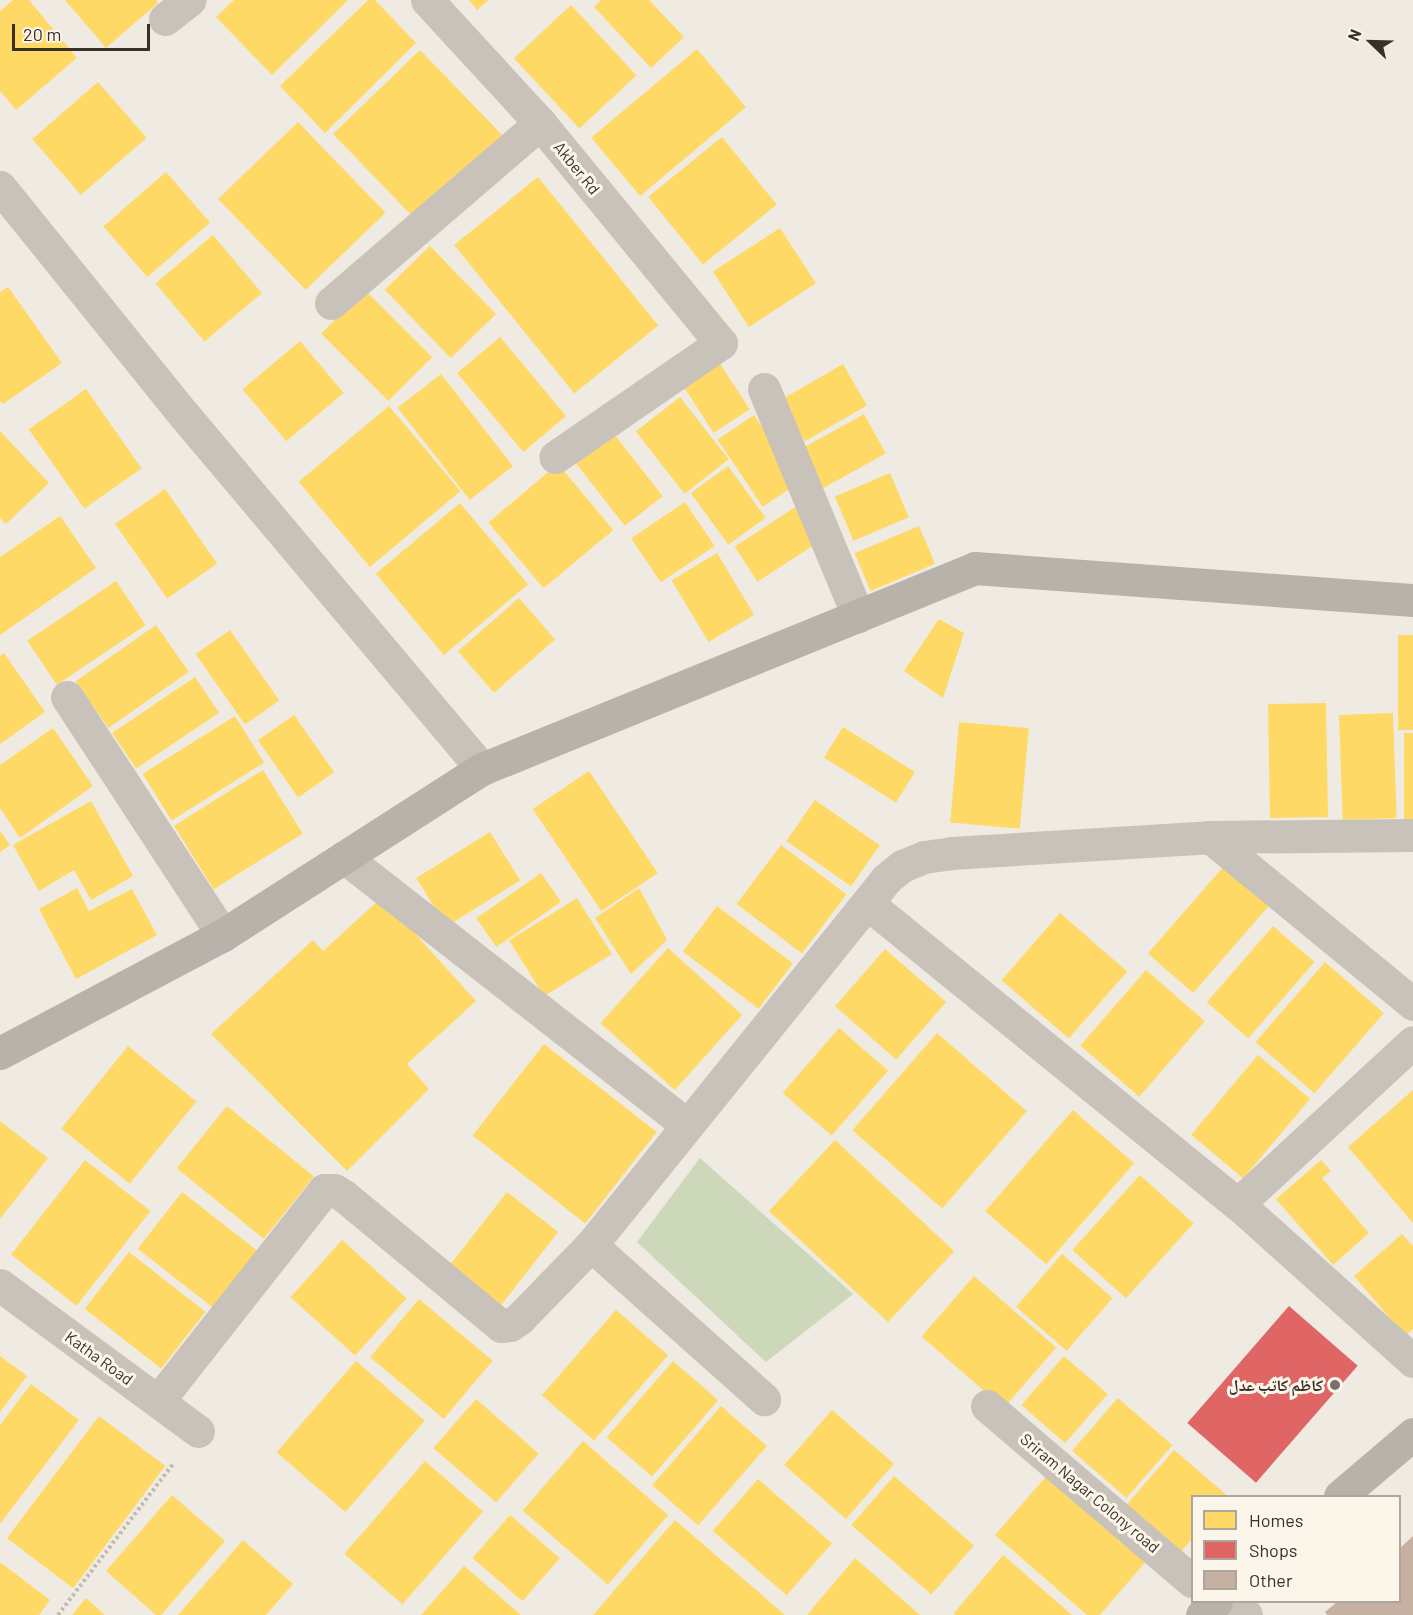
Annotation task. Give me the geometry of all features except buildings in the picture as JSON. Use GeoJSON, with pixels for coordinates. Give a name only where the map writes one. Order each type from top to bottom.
{"type":"FeatureCollection","features":[{"type":"Feature","properties":{"kind":"street","name":"Akber Rd"},"geometry":{"type":"LineString","coordinates":[[427,0],[540,123],[721,343],[555,457]]}},
{"type":"Feature","properties":{"kind":"street"},"geometry":{"type":"LineString","coordinates":[[331,303],[540,123]]}},
{"type":"Feature","properties":{"kind":"street"},"geometry":{"type":"LineString","coordinates":[[0,187],[184,415],[482,769]]}},
{"type":"Feature","properties":{"kind":"street"},"geometry":{"type":"LineString","coordinates":[[764,390],[858,616]]}},
{"type":"Feature","properties":{"kind":"street"},"geometry":{"type":"LineString","coordinates":[[0,1053],[223,935],[482,769],[975,568],[1413,600]]}},
{"type":"Feature","properties":{"kind":"street"},"geometry":{"type":"LineString","coordinates":[[67,697],[223,935]]}},
{"type":"Feature","properties":{"kind":"street"},"geometry":{"type":"LineString","coordinates":[[158,1401],[324,1190],[334,1191],[344,1196],[501,1326],[510,1325],[519,1319],[591,1245],[886,879],[902,866],[924,857],[951,853],[1210,837],[1413,835]]}},
{"type":"Feature","properties":{"kind":"street"},"geometry":{"type":"LineString","coordinates":[[1210,837],[1413,1004]]}},
{"type":"Feature","properties":{"kind":"street"},"geometry":{"type":"LineString","coordinates":[[344,857],[687,1125]]}},
{"type":"Feature","properties":{"kind":"street"},"geometry":{"type":"LineString","coordinates":[[867,903],[1238,1204],[1413,1361]]}},
{"type":"Feature","properties":{"kind":"street"},"geometry":{"type":"LineString","coordinates":[[1238,1204],[1413,1042]]}},
{"type":"Feature","properties":{"kind":"street"},"geometry":{"type":"LineString","coordinates":[[591,1245],[764,1399]]}},
{"type":"Feature","properties":{"kind":"street","name":"Katha Road"},"geometry":{"type":"LineString","coordinates":[[0,1286],[198,1431]]}},
{"type":"Feature","properties":{"kind":"street","name":"Sriram Nagar Colony road"},"geometry":{"type":"LineString","coordinates":[[987,1406],[1191,1580]]}},
{"type":"Feature","properties":{"kind":"street"},"geometry":{"type":"LineString","coordinates":[[1342,1495],[1413,1434]]}},
{"type":"Feature","properties":{"kind":"street"},"geometry":{"type":"LineString","coordinates":[[1202,1615],[1216,1603]]}},
{"type":"Feature","properties":{"kind":"street"},"geometry":{"type":"LineString","coordinates":[[1219,1603],[1246,1615]]}},
{"type":"Feature","properties":{"kind":"path"},"geometry":{"type":"LineString","coordinates":[[58,1615],[198,1431]]}},
{"type":"Feature","properties":{"kind":"green space"},"geometry":{"type":"Polygon","coordinates":[[[700,1158],[853,1294],[766,1362],[637,1242],[700,1158]]]}},
{"type":"Feature","properties":{"kind":"place","name":"كاظم كاتب عدل"},"geometry":{"type":"Point","coordinates":[1335,1385]}}]}
